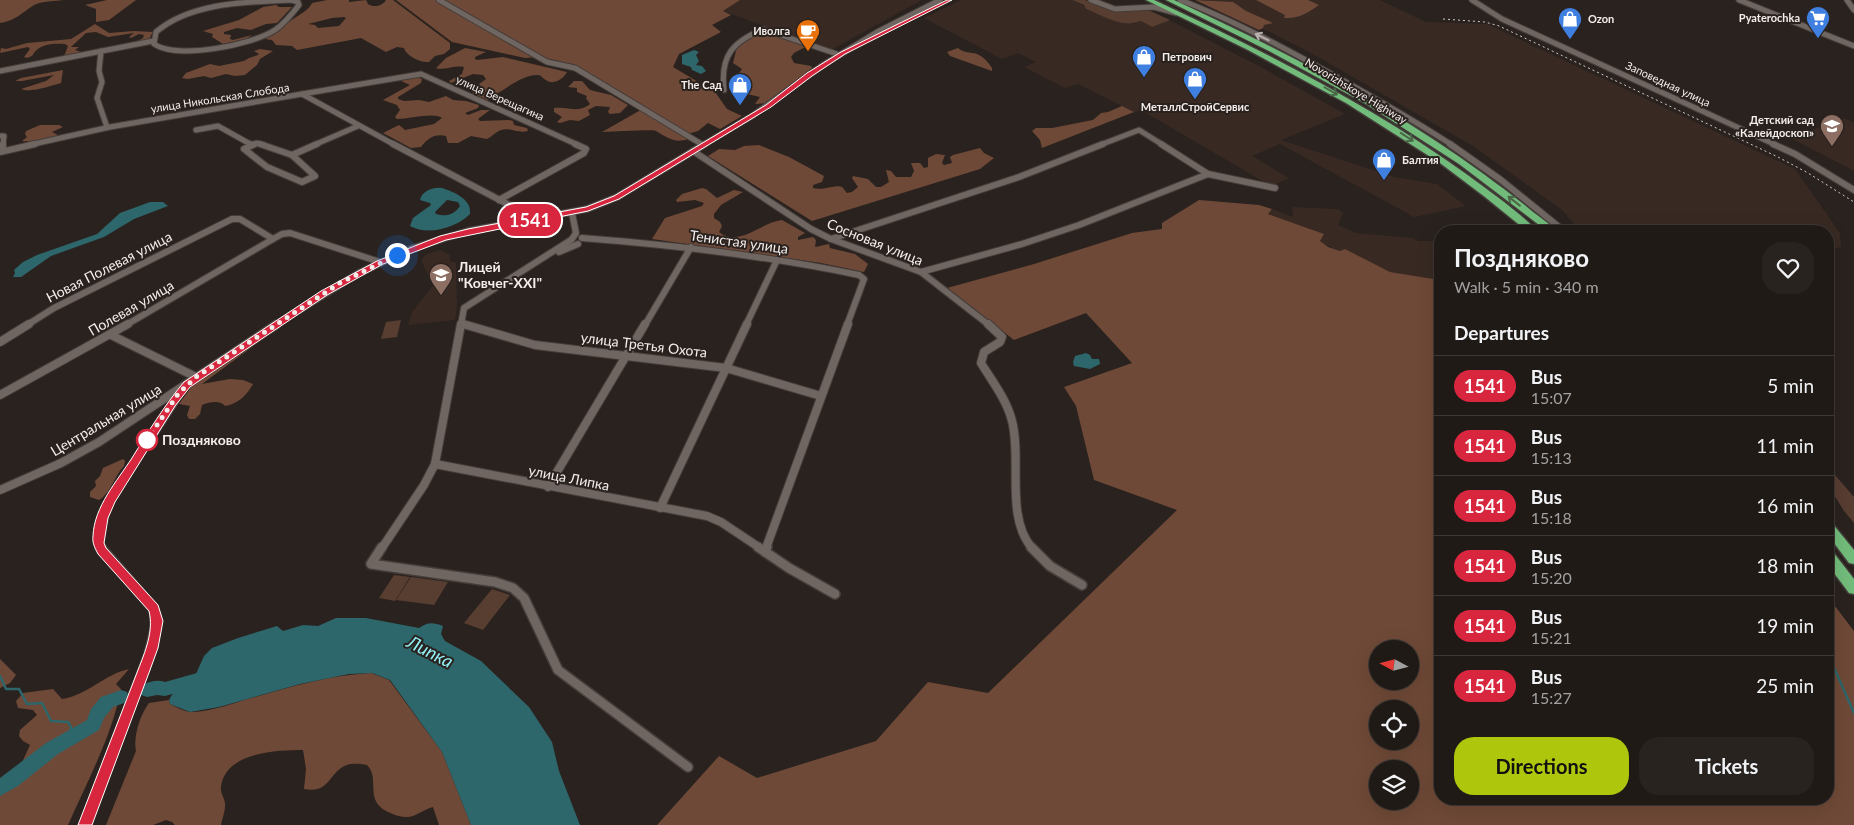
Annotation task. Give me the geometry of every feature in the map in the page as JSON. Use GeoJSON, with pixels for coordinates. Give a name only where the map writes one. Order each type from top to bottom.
{"type":"FeatureCollection","features":[{"type":"Feature","properties":{"kind":"highway","name":"Novorizhskoye Highway"},"geometry":{"type":"LineString","coordinates":[[1149,0],[1270,57],[1377,118],[1473,183],[1525,225]]}},
{"type":"Feature","properties":{"kind":"highway","name":"Novorizhskoye Highway"},"geometry":{"type":"LineString","coordinates":[[1169,0],[1319,73],[1388,113],[1472,169],[1544,225]]}},
{"type":"Feature","properties":{"kind":"highway"},"geometry":{"type":"LineString","coordinates":[[1834,534],[1854,559]]}},
{"type":"Feature","properties":{"kind":"highway"},"geometry":{"type":"LineString","coordinates":[[1834,564],[1854,589]]}},
{"type":"Feature","properties":{"kind":"street"},"geometry":{"type":"LineString","coordinates":[[291,0],[299,2],[299,5],[277,29],[235,45],[220,48],[162,49],[155,47],[152,41],[155,33],[163,25],[196,12],[254,2],[291,0]]}},
{"type":"Feature","properties":{"kind":"street"},"geometry":{"type":"LineString","coordinates":[[439,0],[547,62],[574,68],[703,145]]}},
{"type":"Feature","properties":{"kind":"street"},"geometry":{"type":"LineString","coordinates":[[858,45],[879,31],[940,0]]}},
{"type":"Feature","properties":{"kind":"street"},"geometry":{"type":"LineString","coordinates":[[858,45],[949,0]]}},
{"type":"Feature","properties":{"kind":"street"},"geometry":{"type":"LineString","coordinates":[[1091,0],[1111,8],[1154,7],[1181,15]]}},
{"type":"Feature","properties":{"kind":"street"},"geometry":{"type":"LineString","coordinates":[[1180,0],[1264,38],[1320,67],[1412,120],[1472,159],[1556,225]]}},
{"type":"Feature","properties":{"kind":"street"},"geometry":{"type":"LineString","coordinates":[[1187,0],[1195,6]]}},
{"type":"Feature","properties":{"kind":"street","name":"Заповедная улица"},"geometry":{"type":"LineString","coordinates":[[1472,0],[1502,19],[1795,154],[1854,190]]}},
{"type":"Feature","properties":{"kind":"street"},"geometry":{"type":"LineString","coordinates":[[1739,0],[1854,46]]}},
{"type":"Feature","properties":{"kind":"street"},"geometry":{"type":"LineString","coordinates":[[1847,0],[1854,10]]}},
{"type":"Feature","properties":{"kind":"street"},"geometry":{"type":"LineString","coordinates":[[1132,9],[1139,5],[1141,1]]}},
{"type":"Feature","properties":{"kind":"street"},"geometry":{"type":"LineString","coordinates":[[724,90],[722,81],[734,46],[741,40],[763,29],[840,55]]}},
{"type":"Feature","properties":{"kind":"street"},"geometry":{"type":"LineString","coordinates":[[0,71],[152,41]]}},
{"type":"Feature","properties":{"kind":"street","name":"Центральная улица"},"geometry":{"type":"LineString","coordinates":[[0,490],[86,449],[324,293],[380,262],[443,238],[572,213],[588,209],[617,197],[768,106],[810,74],[858,45]]}},
{"type":"Feature","properties":{"kind":"street"},"geometry":{"type":"LineString","coordinates":[[101,51],[100,71],[102,82],[97,98],[106,127]]}},
{"type":"Feature","properties":{"kind":"street","name":"улица Верещагина"},"geometry":{"type":"LineString","coordinates":[[302,94],[421,74],[586,149],[584,153],[499,200]]}},
{"type":"Feature","properties":{"kind":"street","name":"улица Никольская Слобода"},"geometry":{"type":"LineString","coordinates":[[2,151],[106,127],[302,94],[358,126],[536,219]]}},
{"type":"Feature","properties":{"kind":"street"},"geometry":{"type":"LineString","coordinates":[[196,130],[218,126],[252,145]]}},
{"type":"Feature","properties":{"kind":"street"},"geometry":{"type":"LineString","coordinates":[[292,155],[358,126]]}},
{"type":"Feature","properties":{"kind":"street"},"geometry":{"type":"LineString","coordinates":[[831,239],[1019,177],[1139,130],[1208,174],[1275,188]]}},
{"type":"Feature","properties":{"kind":"street"},"geometry":{"type":"LineString","coordinates":[[0,136],[4,136],[2,151]]}},
{"type":"Feature","properties":{"kind":"street"},"geometry":{"type":"LineString","coordinates":[[257,143],[292,155],[315,176],[302,182],[267,167],[244,148],[257,143]]}},
{"type":"Feature","properties":{"kind":"street","name":"Сосновая улица"},"geometry":{"type":"LineString","coordinates":[[693,151],[811,229],[831,239],[921,272],[1002,337],[997,345],[983,352],[980,356],[981,363],[1012,418],[1015,435],[1017,500],[1020,522],[1028,545],[1041,558],[1082,585]]}},
{"type":"Feature","properties":{"kind":"street"},"geometry":{"type":"LineString","coordinates":[[921,272],[1022,244],[1079,225],[1133,206],[1208,174]]}},
{"type":"Feature","properties":{"kind":"street"},"geometry":{"type":"LineString","coordinates":[[572,213],[577,239]]}},
{"type":"Feature","properties":{"kind":"street","name":"Новая Полевая улица"},"geometry":{"type":"LineString","coordinates":[[0,342],[54,308],[232,219],[240,219],[273,239]]}},
{"type":"Feature","properties":{"kind":"street"},"geometry":{"type":"LineString","coordinates":[[273,239],[282,234],[290,233],[380,262]]}},
{"type":"Feature","properties":{"kind":"street","name":"Полевая улица"},"geometry":{"type":"LineString","coordinates":[[0,395],[111,334],[273,239]]}},
{"type":"Feature","properties":{"kind":"street","name":"Тенистая улица"},"geometry":{"type":"LineString","coordinates":[[463,324],[464,308],[533,264],[577,239],[615,240],[691,247],[859,275],[864,279],[821,396]]}},
{"type":"Feature","properties":{"kind":"street"},"geometry":{"type":"LineString","coordinates":[[548,487],[691,247]]}},
{"type":"Feature","properties":{"kind":"street"},"geometry":{"type":"LineString","coordinates":[[660,508],[778,260]]}},
{"type":"Feature","properties":{"kind":"street"},"geometry":{"type":"LineString","coordinates":[[463,324],[435,464],[424,485],[371,564],[494,582],[513,588],[524,598],[558,670],[688,767]]}},
{"type":"Feature","properties":{"kind":"street","name":"улица Третья Охота"},"geometry":{"type":"LineString","coordinates":[[463,324],[535,345],[726,368],[821,396]]}},
{"type":"Feature","properties":{"kind":"street"},"geometry":{"type":"LineString","coordinates":[[111,334],[196,377]]}},
{"type":"Feature","properties":{"kind":"street"},"geometry":{"type":"LineString","coordinates":[[85,825],[152,648],[157,621],[154,609],[102,551],[98,543],[98,534],[102,518],[110,500],[171,404],[187,384]]}},
{"type":"Feature","properties":{"kind":"street"},"geometry":{"type":"LineString","coordinates":[[765,552],[821,396]]}},
{"type":"Feature","properties":{"kind":"street","name":"улица Липка"},"geometry":{"type":"LineString","coordinates":[[435,464],[707,516],[721,522],[789,568],[835,594]]}},
{"type":"Feature","properties":{"kind":"shaded area"},"geometry":{"type":"Polygon","coordinates":[[[0,0],[65,0],[34,5],[15,18],[0,23],[0,0]]]}},
{"type":"Feature","properties":{"kind":"shaded area"},"geometry":{"type":"Polygon","coordinates":[[[107,0],[136,0],[109,20],[96,22],[96,9],[85,5],[107,0]]]}},
{"type":"Feature","properties":{"kind":"shaded area"},"geometry":{"type":"Polygon","coordinates":[[[327,0],[349,0],[349,2],[366,0],[368,4],[375,6],[383,4],[386,0],[393,0],[450,43],[450,49],[444,54],[435,56],[429,62],[426,62],[411,56],[404,48],[397,47],[386,52],[361,38],[297,50],[292,46],[276,45],[272,40],[265,39],[276,29],[305,11],[312,3],[327,0]],[[332,18],[308,24],[315,25],[318,28],[339,26],[346,18],[332,18]]]}},
{"type":"Feature","properties":{"kind":"shaded area"},"geometry":{"type":"Polygon","coordinates":[[[396,0],[740,0],[723,11],[731,15],[712,25],[721,32],[679,54],[673,67],[715,92],[727,109],[742,116],[720,129],[708,123],[698,131],[684,135],[688,139],[679,141],[653,130],[602,132],[646,107],[591,74],[559,61],[539,57],[525,58],[452,42],[396,0]]]}},
{"type":"Feature","properties":{"kind":"shaded area"},"geometry":{"type":"Polygon","coordinates":[[[740,0],[922,0],[831,50],[723,11],[740,0]]]}},
{"type":"Feature","properties":{"kind":"shaded area"},"geometry":{"type":"Polygon","coordinates":[[[961,0],[1072,0],[1108,18],[1133,24],[1141,21],[1152,27],[1169,20],[1259,66],[1345,114],[1281,140],[1394,177],[1437,184],[1466,206],[1414,217],[1280,144],[1252,156],[1289,178],[1271,186],[1141,110],[1134,112],[1078,84],[1065,88],[1024,67],[1036,62],[1018,53],[1002,59],[924,18],[961,0]]]}},
{"type":"Feature","properties":{"kind":"shaded area"},"geometry":{"type":"Polygon","coordinates":[[[1072,0],[1085,0],[1114,11],[1146,9],[1170,20],[1152,27],[1141,21],[1134,23],[1119,22],[1086,9],[1084,5],[1072,0]]]}},
{"type":"Feature","properties":{"kind":"shaded area"},"geometry":{"type":"Polygon","coordinates":[[[1195,0],[1233,2],[1246,11],[1273,23],[1264,25],[1259,30],[1195,0]]]}},
{"type":"Feature","properties":{"kind":"shaded area"},"geometry":{"type":"Polygon","coordinates":[[[1207,0],[1380,0],[1426,22],[1487,24],[1795,169],[1840,233],[1841,247],[1834,249],[1834,225],[1575,225],[1562,210],[1473,146],[1311,53],[1207,0]]]}},
{"type":"Feature","properties":{"kind":"shaded area"},"geometry":{"type":"Polygon","coordinates":[[[1256,0],[1308,0],[1319,5],[1299,16],[1284,18],[1285,15],[1256,0]]]}},
{"type":"Feature","properties":{"kind":"shaded area"},"geometry":{"type":"Polygon","coordinates":[[[276,5],[279,7],[292,7],[277,23],[266,24],[251,30],[237,28],[224,32],[224,34],[231,35],[230,39],[233,40],[252,35],[246,39],[223,44],[212,37],[213,34],[203,31],[239,20],[263,7],[276,5]]]}},
{"type":"Feature","properties":{"kind":"shaded area"},"geometry":{"type":"Polygon","coordinates":[[[95,24],[109,33],[153,32],[149,39],[136,42],[143,38],[144,35],[139,34],[131,38],[129,37],[134,33],[108,37],[96,32],[86,33],[71,47],[79,47],[75,50],[81,52],[91,51],[61,57],[65,54],[68,46],[65,44],[50,44],[38,49],[32,56],[27,58],[24,57],[30,49],[28,47],[0,53],[1,48],[6,49],[27,43],[71,39],[95,24]]]}},
{"type":"Feature","properties":{"kind":"shaded area"},"geometry":{"type":"Polygon","coordinates":[[[765,30],[809,45],[794,53],[791,57],[794,63],[811,66],[812,68],[767,103],[755,104],[760,97],[747,94],[737,84],[748,80],[739,73],[742,69],[733,63],[737,47],[742,41],[765,30]]]}},
{"type":"Feature","properties":{"kind":"shaded area"},"geometry":{"type":"Polygon","coordinates":[[[465,48],[486,52],[475,57],[477,60],[503,57],[567,72],[564,77],[555,82],[549,82],[539,75],[528,76],[498,93],[496,97],[487,100],[472,93],[481,87],[479,84],[486,79],[483,75],[473,74],[451,83],[449,81],[462,74],[464,67],[436,68],[446,58],[465,48]]]}},
{"type":"Feature","properties":{"kind":"shaded area"},"geometry":{"type":"Polygon","coordinates":[[[958,48],[982,57],[992,68],[992,71],[950,56],[947,52],[958,48]]]}},
{"type":"Feature","properties":{"kind":"shaded area"},"geometry":{"type":"Polygon","coordinates":[[[260,49],[273,51],[260,59],[257,65],[245,75],[235,76],[226,74],[211,78],[204,76],[188,79],[182,78],[186,73],[210,64],[219,66],[244,61],[258,55],[254,51],[260,49]]]}},
{"type":"Feature","properties":{"kind":"shaded area"},"geometry":{"type":"Polygon","coordinates":[[[63,70],[61,83],[41,89],[21,89],[46,81],[54,75],[15,81],[21,78],[63,70]]]}},
{"type":"Feature","properties":{"kind":"shaded area"},"geometry":{"type":"Polygon","coordinates":[[[416,77],[422,79],[421,83],[398,97],[398,99],[429,102],[446,96],[453,100],[479,105],[478,108],[465,113],[468,115],[481,110],[490,110],[478,119],[480,121],[509,120],[513,121],[514,125],[527,128],[528,131],[521,132],[504,129],[487,139],[471,136],[458,143],[448,143],[446,136],[439,135],[426,141],[421,147],[411,148],[383,133],[399,125],[405,130],[434,124],[442,118],[427,116],[397,119],[395,117],[400,110],[397,105],[383,100],[410,85],[401,81],[402,79],[416,77]]]}},
{"type":"Feature","properties":{"kind":"shaded area"},"geometry":{"type":"Polygon","coordinates":[[[574,81],[582,81],[590,90],[611,95],[628,105],[620,113],[610,114],[608,112],[610,107],[596,106],[588,110],[590,115],[579,121],[557,122],[562,117],[554,112],[554,108],[581,109],[590,104],[586,98],[587,96],[577,92],[577,88],[568,87],[574,81]]]}},
{"type":"Feature","properties":{"kind":"shaded area"},"geometry":{"type":"Polygon","coordinates":[[[1122,106],[1134,112],[1042,148],[1040,140],[1032,131],[1036,128],[1052,128],[1093,120],[1101,113],[1122,106]]]}},
{"type":"Feature","properties":{"kind":"shaded area","name":"Детский сад «Калейдоскоп»"},"geometry":{"type":"Polygon","coordinates":[[[1844,118],[1854,123],[1854,171],[1791,138],[1844,118]]]}},
{"type":"Feature","properties":{"kind":"shaded area"},"geometry":{"type":"Polygon","coordinates":[[[40,125],[59,125],[63,127],[52,132],[58,135],[54,137],[22,141],[27,137],[26,131],[40,125]]]}},
{"type":"Feature","properties":{"kind":"shaded area"},"geometry":{"type":"Polygon","coordinates":[[[759,145],[789,157],[824,176],[822,182],[813,185],[813,188],[821,189],[840,186],[847,193],[852,192],[858,187],[852,178],[853,176],[868,179],[876,187],[881,187],[889,182],[886,170],[891,171],[896,177],[911,177],[914,171],[911,163],[920,163],[924,168],[928,167],[928,158],[936,154],[945,155],[942,163],[944,165],[952,163],[950,157],[953,155],[980,148],[984,153],[994,158],[980,169],[812,221],[708,156],[719,149],[735,150],[744,146],[759,145]]]}},
{"type":"Feature","properties":{"kind":"shaded area"},"geometry":{"type":"Polygon","coordinates":[[[702,188],[717,198],[734,190],[743,192],[721,205],[714,214],[714,218],[722,226],[719,232],[727,236],[743,236],[782,220],[805,233],[798,237],[798,240],[813,237],[816,240],[815,247],[829,244],[830,248],[855,254],[868,264],[864,272],[821,263],[652,239],[665,218],[702,206],[704,203],[695,200],[677,202],[676,200],[682,194],[702,188]]]}},
{"type":"Feature","properties":{"kind":"shaded area"},"geometry":{"type":"Polygon","coordinates":[[[1199,200],[1259,205],[1272,209],[1268,214],[1324,234],[1320,241],[1328,247],[1340,251],[1345,249],[1390,272],[1434,279],[1434,805],[1834,805],[1834,605],[1854,631],[1854,825],[657,825],[719,756],[757,778],[876,741],[928,682],[988,693],[1177,510],[1094,480],[1076,406],[1064,387],[1132,363],[1086,313],[1014,340],[947,288],[1034,264],[1132,233],[1162,229],[1162,223],[1199,200]]]}},
{"type":"Feature","properties":{"kind":"shaded area"},"geometry":{"type":"Polygon","coordinates":[[[1292,207],[1338,209],[1343,213],[1338,225],[1356,233],[1412,238],[1418,241],[1434,241],[1434,279],[1390,272],[1345,249],[1340,251],[1321,243],[1320,241],[1324,234],[1268,214],[1272,209],[1293,217],[1292,207]]]}},
{"type":"Feature","properties":{"kind":"shaded area","name":"Лицей \"Ковчег-XXI\""},"geometry":{"type":"Polygon","coordinates":[[[440,250],[450,255],[450,261],[456,263],[457,306],[455,320],[408,325],[412,312],[433,286],[421,260],[427,254],[440,250]]]}},
{"type":"Feature","properties":{"kind":"shaded area"},"geometry":{"type":"Polygon","coordinates":[[[401,320],[397,337],[381,339],[386,322],[401,320]]]}},
{"type":"Feature","properties":{"kind":"shaded area"},"geometry":{"type":"Polygon","coordinates":[[[260,338],[260,341],[202,384],[230,379],[243,380],[253,384],[248,392],[238,401],[225,406],[215,402],[202,405],[200,414],[195,419],[189,419],[187,415],[190,406],[179,404],[192,386],[260,338]]]}},
{"type":"Feature","properties":{"kind":"shaded area"},"geometry":{"type":"Polygon","coordinates":[[[123,459],[125,461],[124,466],[107,493],[99,500],[90,497],[90,492],[96,486],[95,481],[100,476],[103,468],[123,459]]]}},
{"type":"Feature","properties":{"kind":"shaded area"},"geometry":{"type":"Polygon","coordinates":[[[1834,474],[1854,497],[1854,523],[1834,495],[1834,474]]]}},
{"type":"Feature","properties":{"kind":"shaded area"},"geometry":{"type":"Polygon","coordinates":[[[394,575],[410,577],[395,601],[379,598],[394,575]]]}},
{"type":"Feature","properties":{"kind":"shaded area"},"geometry":{"type":"Polygon","coordinates":[[[411,577],[448,582],[434,605],[396,600],[411,577]]]}},
{"type":"Feature","properties":{"kind":"shaded area"},"geometry":{"type":"Polygon","coordinates":[[[492,589],[510,595],[483,630],[464,623],[492,589]]]}},
{"type":"Feature","properties":{"kind":"shaded area"},"geometry":{"type":"Polygon","coordinates":[[[0,659],[16,675],[10,683],[0,688],[0,659]]]}},
{"type":"Feature","properties":{"kind":"shaded area"},"geometry":{"type":"Polygon","coordinates":[[[129,669],[116,684],[121,689],[112,724],[68,825],[0,825],[0,780],[19,769],[30,745],[19,736],[20,730],[37,715],[33,710],[18,708],[16,701],[23,693],[53,689],[62,699],[71,697],[112,675],[129,669]]]}},
{"type":"Feature","properties":{"kind":"shaded area"},"geometry":{"type":"Polygon","coordinates":[[[371,673],[389,680],[442,752],[471,825],[439,825],[433,807],[410,817],[388,812],[376,802],[373,777],[367,765],[347,765],[336,772],[328,782],[319,788],[313,790],[304,789],[306,769],[303,750],[267,752],[254,755],[232,766],[225,775],[221,787],[225,811],[221,825],[175,825],[166,820],[153,825],[106,825],[136,751],[138,726],[149,703],[169,700],[170,704],[184,710],[200,712],[312,682],[341,676],[371,673]]]}},
{"type":"Feature","properties":{"kind":"water"},"geometry":{"type":"Polygon","coordinates":[[[694,50],[699,52],[696,55],[699,61],[696,65],[702,66],[706,71],[701,74],[692,70],[691,67],[682,64],[682,55],[694,50]]]}},
{"type":"Feature","properties":{"kind":"water"},"geometry":{"type":"Polygon","coordinates":[[[439,188],[457,194],[465,200],[470,209],[470,214],[450,227],[442,229],[425,230],[410,226],[413,218],[431,205],[420,200],[423,194],[428,190],[439,188]],[[447,200],[435,212],[436,214],[443,215],[450,214],[460,206],[458,202],[447,200]]]}},
{"type":"Feature","properties":{"kind":"water"},"geometry":{"type":"Polygon","coordinates":[[[150,202],[163,202],[168,206],[134,219],[104,237],[51,256],[21,277],[13,277],[14,270],[23,262],[37,255],[97,234],[120,213],[150,202]]]}},
{"type":"Feature","properties":{"kind":"water"},"geometry":{"type":"Polygon","coordinates":[[[1086,353],[1092,359],[1099,359],[1100,364],[1090,369],[1074,366],[1075,356],[1086,353]]]}},
{"type":"Feature","properties":{"kind":"water"},"geometry":{"type":"Polygon","coordinates":[[[336,618],[366,618],[419,628],[430,623],[443,626],[441,634],[445,641],[481,661],[529,707],[552,742],[559,771],[580,825],[471,825],[442,752],[390,680],[372,673],[349,674],[300,684],[219,707],[190,712],[170,704],[169,700],[173,693],[193,687],[196,683],[189,682],[195,676],[204,656],[212,648],[277,626],[283,631],[303,625],[318,626],[336,618]]]}},
{"type":"Feature","properties":{"kind":"waterway"},"geometry":{"type":"LineString","coordinates":[[1834,668],[1854,713]]}},
{"type":"Feature","properties":{"kind":"waterway"},"geometry":{"type":"LineString","coordinates":[[0,676],[6,689],[19,689],[27,704],[42,703],[51,721],[68,722],[71,727],[70,735]]}},
{"type":"Feature","properties":{"kind":"waterway","name":"Липка"},"geometry":{"type":"LineString","coordinates":[[147,690],[159,687],[165,689],[204,678]]}},
{"type":"Feature","properties":{"kind":"waterway","name":"Липка"},"geometry":{"type":"LineString","coordinates":[[0,788],[52,748],[93,725],[97,714],[107,702],[121,697]]}},
{"type":"Feature","properties":{"kind":"railway"},"geometry":{"type":"LineString","coordinates":[[1443,19],[1485,22],[1499,26],[1778,157],[1808,173],[1854,202]]}},
{"type":"Feature","properties":{"kind":"bus line","name":"1541"},"geometry":{"type":"LineString","coordinates":[[85,825],[152,648],[157,621],[154,609],[102,551],[98,543],[98,534],[102,518],[110,500],[171,404],[187,384],[205,370],[324,293],[380,262],[413,248],[468,231],[588,209],[629,191],[768,106],[822,65],[949,0]]}},
{"type":"Feature","properties":{"kind":"place","name":"Pyaterochka"},"geometry":{"type":"Point","coordinates":[1818,39]}},
{"type":"Feature","properties":{"kind":"place","name":"Ozon"},"geometry":{"type":"Point","coordinates":[1570,40]}},
{"type":"Feature","properties":{"kind":"place","name":"Иволга"},"geometry":{"type":"Point","coordinates":[808,52]}},
{"type":"Feature","properties":{"kind":"place","name":"Петрович"},"geometry":{"type":"Point","coordinates":[1144,78]}},
{"type":"Feature","properties":{"kind":"place","name":"МеталлСтройСервис"},"geometry":{"type":"Point","coordinates":[1195,100]}},
{"type":"Feature","properties":{"kind":"place","name":"The Сад"},"geometry":{"type":"Point","coordinates":[740,106]}},
{"type":"Feature","properties":{"kind":"place","name":"Детский сад «Калейдоскоп»"},"geometry":{"type":"Point","coordinates":[1832,147]}},
{"type":"Feature","properties":{"kind":"place","name":"Балтия"},"geometry":{"type":"Point","coordinates":[1384,181]}},
{"type":"Feature","properties":{"kind":"place","name":"Лицей \"Ковчег-XXI\""},"geometry":{"type":"Point","coordinates":[441,296]}},
{"type":"Feature","properties":{"kind":"place","name":"Поздняково"},"geometry":{"type":"Point","coordinates":[147,440]}},
{"type":"Feature","properties":{"kind":"route"},"geometry":{"type":"LineString","coordinates":[[147,440],[178,394],[196,377],[340,283],[397,255]]}}]}
